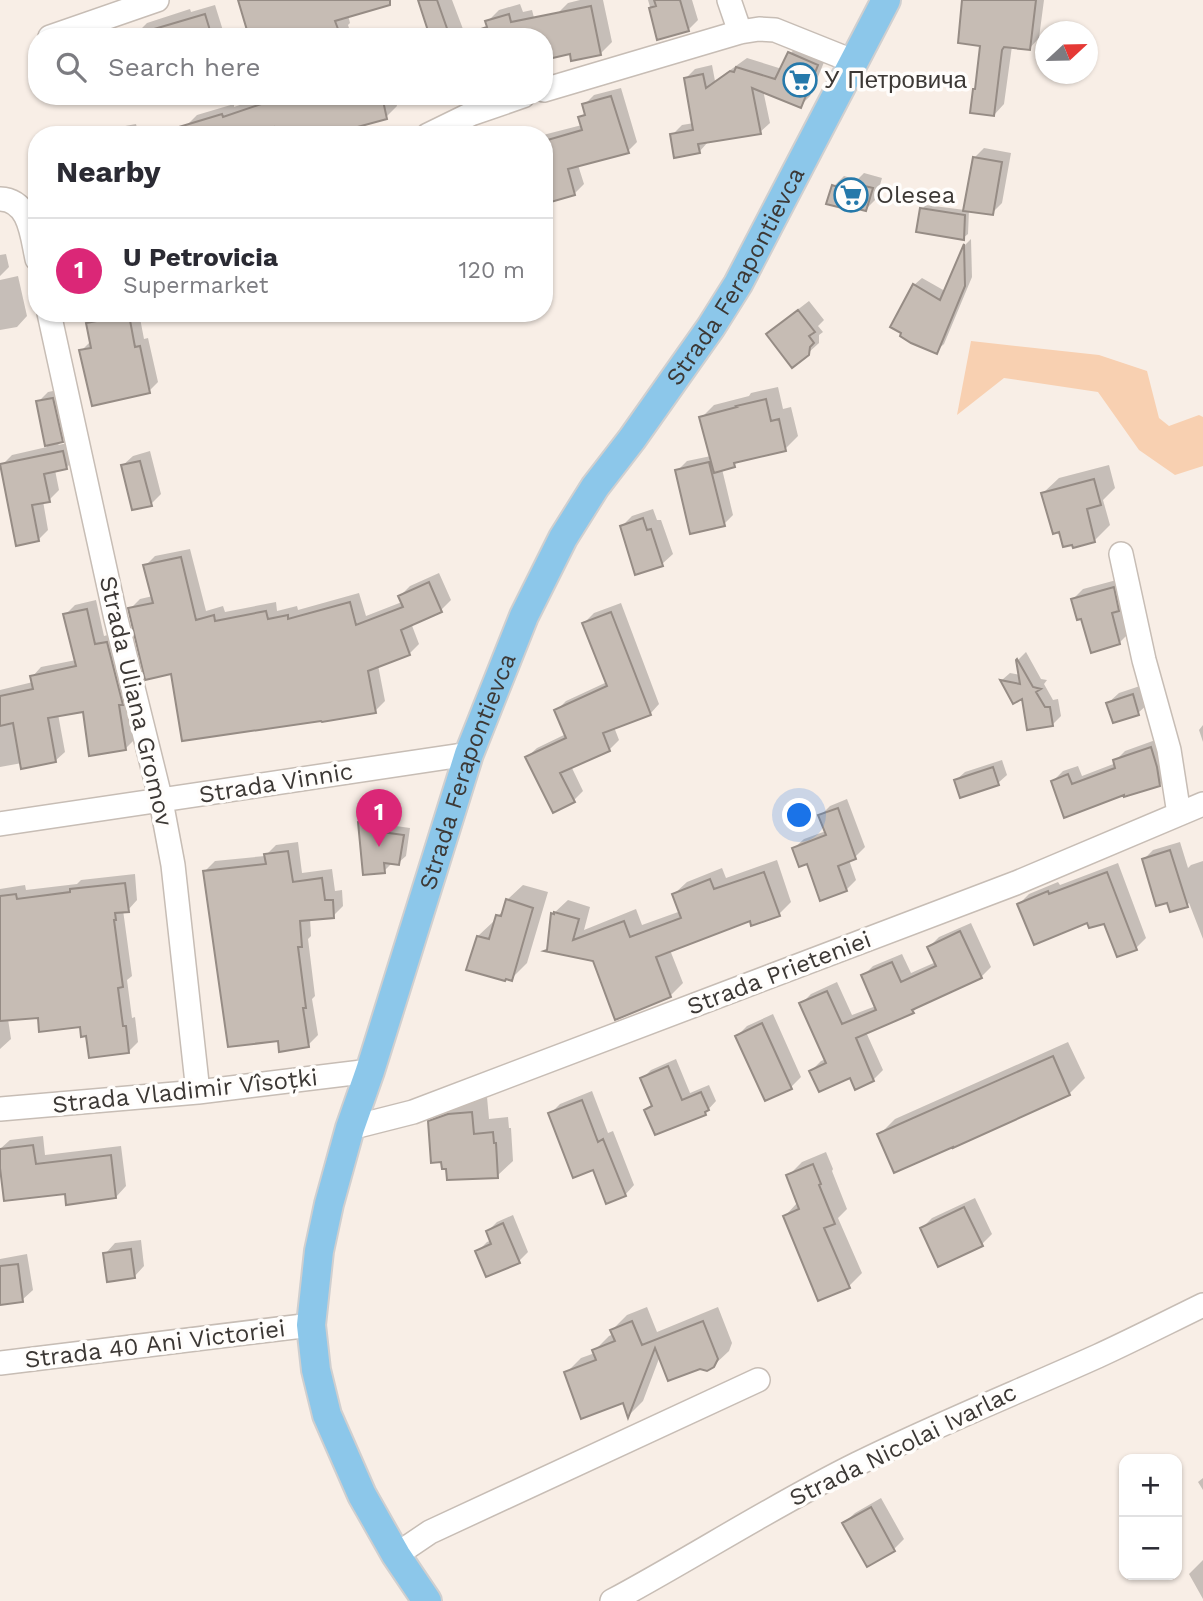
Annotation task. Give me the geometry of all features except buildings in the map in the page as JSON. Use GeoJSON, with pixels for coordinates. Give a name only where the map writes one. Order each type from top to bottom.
{"type":"FeatureCollection","features":[{"type":"Feature","properties":{"kind":"main road","name":"Strada Ferapontievca"},"geometry":{"type":"LineString","coordinates":[[428,1601],[396,1555],[362,1495],[327,1415],[316,1370],[311,1325],[319,1251],[350,1128],[469,754],[524,616],[563,538],[595,487],[632,439],[738,285],[886,0]]}},
{"type":"Feature","properties":{"kind":"street"},"geometry":{"type":"LineString","coordinates":[[76,28],[157,0]]}},
{"type":"Feature","properties":{"kind":"street"},"geometry":{"type":"LineString","coordinates":[[729,0],[740,32]]}},
{"type":"Feature","properties":{"kind":"street"},"geometry":{"type":"LineString","coordinates":[[553,87],[740,32],[760,29],[775,30],[855,62]]}},
{"type":"Feature","properties":{"kind":"street"},"geometry":{"type":"LineString","coordinates":[[446,126],[497,105]]}},
{"type":"Feature","properties":{"kind":"street"},"geometry":{"type":"LineString","coordinates":[[22,213],[28,231]]}},
{"type":"Feature","properties":{"kind":"street","name":"Strada Uliana Gromov"},"geometry":{"type":"LineString","coordinates":[[51,322],[173,865],[198,1093]]}},
{"type":"Feature","properties":{"kind":"street"},"geometry":{"type":"LineString","coordinates":[[1121,554],[1144,660],[1170,750],[1179,814]]}},
{"type":"Feature","properties":{"kind":"street","name":"Strada Vinnic"},"geometry":{"type":"LineString","coordinates":[[0,824],[469,754]]}},
{"type":"Feature","properties":{"kind":"street","name":"Strada Prieteniei"},"geometry":{"type":"LineString","coordinates":[[350,1128],[414,1112],[1003,888],[1203,804]]}},
{"type":"Feature","properties":{"kind":"street","name":"Strada Vladimir Vîsoțki"},"geometry":{"type":"LineString","coordinates":[[0,1109],[198,1093],[370,1071]]}},
{"type":"Feature","properties":{"kind":"street","name":"Strada Nicolai Ivarlac"},"geometry":{"type":"LineString","coordinates":[[612,1601],[762,1514],[856,1464],[1099,1355],[1203,1305]]}},
{"type":"Feature","properties":{"kind":"street","name":"Strada 40 Ani Victoriei"},"geometry":{"type":"LineString","coordinates":[[0,1363],[311,1325]]}},
{"type":"Feature","properties":{"kind":"street"},"geometry":{"type":"LineString","coordinates":[[396,1555],[430,1532],[758,1380]]}},
{"type":"Feature","properties":{"kind":"shaded area"},"geometry":{"type":"Polygon","coordinates":[[[971,341],[1099,355],[1147,371],[1159,418],[1169,426],[1199,415],[1203,417],[1203,466],[1175,475],[1139,450],[1098,392],[1004,378],[957,415],[971,341]]]}},
{"type":"Feature","properties":{"kind":"place","name":"У Петровича"},"geometry":{"type":"Point","coordinates":[800,80]}},
{"type":"Feature","properties":{"kind":"place","name":"Olesea"},"geometry":{"type":"Point","coordinates":[851,195]}},
{"type":"Feature","properties":{"kind":"place","name":"U Petrovicia"},"geometry":{"type":"Point","coordinates":[379,847]}}]}
